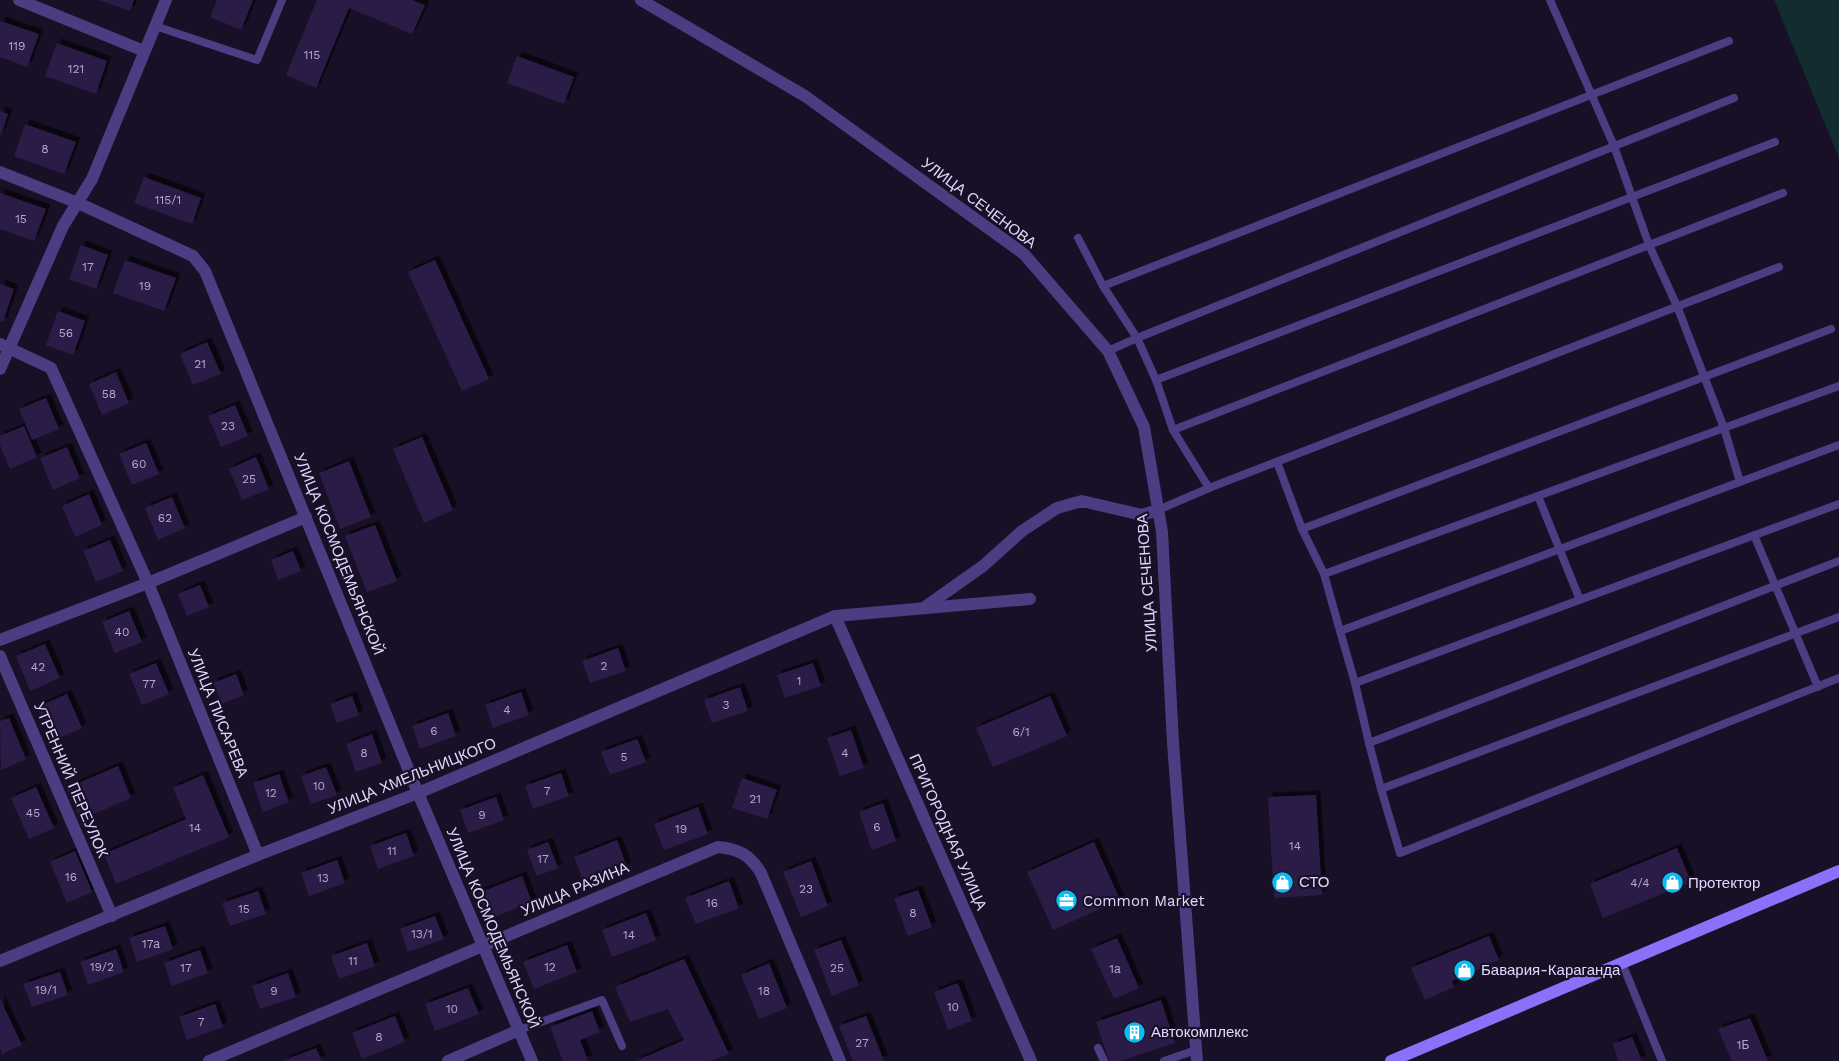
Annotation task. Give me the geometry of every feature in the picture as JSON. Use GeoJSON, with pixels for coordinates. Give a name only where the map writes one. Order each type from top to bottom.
{"type":"FeatureCollection","features":[{"type":"Feature","properties":{"kind":"main road"},"geometry":{"type":"LineString","coordinates":[[1391,1061],[1409,1058],[1622,963],[1839,871]]}},
{"type":"Feature","properties":{"kind":"street"},"geometry":{"type":"LineString","coordinates":[[19,0],[144,51]]}},
{"type":"Feature","properties":{"kind":"street"},"geometry":{"type":"LineString","coordinates":[[0,369],[4,346],[63,226],[92,179],[166,0]]}},
{"type":"Feature","properties":{"kind":"street","name":"УЛИЦА СЕЧЕНОВА"},"geometry":{"type":"LineString","coordinates":[[641,0],[805,96],[1024,254],[1108,351],[1144,427],[1162,532],[1173,743],[1196,1055]]}},
{"type":"Feature","properties":{"kind":"street","name":"УЛИЦА КОСМОДЕМЬЯНСКОЙ"},"geometry":{"type":"LineString","coordinates":[[0,172],[78,203],[193,256],[205,271],[418,793],[532,1061]]}},
{"type":"Feature","properties":{"kind":"street","name":"УЛИЦА ПИСАРЕВА"},"geometry":{"type":"LineString","coordinates":[[4,346],[51,368],[148,583],[258,855]]}},
{"type":"Feature","properties":{"kind":"street"},"geometry":{"type":"LineString","coordinates":[[920,609],[983,566],[1022,531],[1057,508],[1082,501],[1100,504],[1118,511],[1142,515],[1158,510]]}},
{"type":"Feature","properties":{"kind":"street"},"geometry":{"type":"LineString","coordinates":[[0,640],[148,583],[306,517]]}},
{"type":"Feature","properties":{"kind":"street","name":"УЛИЦА ХМЕЛЬНИЦКОГО"},"geometry":{"type":"LineString","coordinates":[[0,961],[258,855],[418,793],[835,616],[1030,599]]}},
{"type":"Feature","properties":{"kind":"street","name":"ПРИГОРОДНАЯ УЛИЦА"},"geometry":{"type":"LineString","coordinates":[[835,616],[1031,1061]]}},
{"type":"Feature","properties":{"kind":"street","name":"УТРЕННИЙ ПЕРЕУЛОК"},"geometry":{"type":"LineString","coordinates":[[0,656],[112,916]]}},
{"type":"Feature","properties":{"kind":"street","name":"УЛИЦА РАЗИНА"},"geometry":{"type":"LineString","coordinates":[[208,1061],[718,847],[733,848],[747,855],[761,873],[840,1061]]}},
{"type":"Feature","properties":{"kind":"street"},"geometry":{"type":"LineString","coordinates":[[448,1061],[519,1030]]}},
{"type":"Feature","properties":{"kind":"street"},"geometry":{"type":"LineString","coordinates":[[1187,1061],[1196,1055]]}},
{"type":"Feature","properties":{"kind":"lane"},"geometry":{"type":"LineString","coordinates":[[155,26],[257,60],[282,0]]}},
{"type":"Feature","properties":{"kind":"lane"},"geometry":{"type":"LineString","coordinates":[[1550,0],[1614,146],[1650,245],[1677,306],[1724,428],[1740,482]]}},
{"type":"Feature","properties":{"kind":"lane"},"geometry":{"type":"LineString","coordinates":[[1104,286],[1729,41]]}},
{"type":"Feature","properties":{"kind":"lane"},"geometry":{"type":"LineString","coordinates":[[1108,351],[1734,98]]}},
{"type":"Feature","properties":{"kind":"lane"},"geometry":{"type":"LineString","coordinates":[[1156,380],[1775,142]]}},
{"type":"Feature","properties":{"kind":"lane"},"geometry":{"type":"LineString","coordinates":[[1173,430],[1783,193]]}},
{"type":"Feature","properties":{"kind":"lane"},"geometry":{"type":"LineString","coordinates":[[1078,238],[1104,286],[1137,338],[1156,380],[1173,430],[1209,488]]}},
{"type":"Feature","properties":{"kind":"lane"},"geometry":{"type":"LineString","coordinates":[[1158,510],[1209,488],[1779,267]]}},
{"type":"Feature","properties":{"kind":"lane"},"geometry":{"type":"LineString","coordinates":[[1302,529],[1831,329]]}},
{"type":"Feature","properties":{"kind":"lane"},"geometry":{"type":"LineString","coordinates":[[1324,574],[1839,386]]}},
{"type":"Feature","properties":{"kind":"lane"},"geometry":{"type":"LineString","coordinates":[[1340,631],[1839,445]]}},
{"type":"Feature","properties":{"kind":"lane"},"geometry":{"type":"LineString","coordinates":[[1277,462],[1302,529],[1324,574],[1355,684],[1381,789],[1400,853],[1839,678]]}},
{"type":"Feature","properties":{"kind":"lane"},"geometry":{"type":"LineString","coordinates":[[1538,496],[1561,548],[1580,600]]}},
{"type":"Feature","properties":{"kind":"lane"},"geometry":{"type":"LineString","coordinates":[[1355,684],[1839,504]]}},
{"type":"Feature","properties":{"kind":"lane"},"geometry":{"type":"LineString","coordinates":[[1754,535],[1818,687]]}},
{"type":"Feature","properties":{"kind":"lane"},"geometry":{"type":"LineString","coordinates":[[1369,743],[1839,561]]}},
{"type":"Feature","properties":{"kind":"lane"},"geometry":{"type":"LineString","coordinates":[[1381,789],[1839,617]]}},
{"type":"Feature","properties":{"kind":"lane"},"geometry":{"type":"LineString","coordinates":[[1622,963],[1662,1061]]}},
{"type":"Feature","properties":{"kind":"lane"},"geometry":{"type":"LineString","coordinates":[[519,1030],[602,1000],[622,1046]]}},
{"type":"Feature","properties":{"kind":"lane"},"geometry":{"type":"LineString","coordinates":[[1098,1048],[1104,1061]]}},
{"type":"Feature","properties":{"kind":"lane"},"geometry":{"type":"LineString","coordinates":[[1164,1061],[1196,1055]]}},
{"type":"Feature","properties":{"kind":"green space"},"geometry":{"type":"Polygon","coordinates":[[[1774,0],[1839,0],[1839,158],[1774,0]]]}},
{"type":"Feature","properties":{"kind":"building"},"geometry":{"type":"Polygon","coordinates":[[[99,0],[134,0],[130,11],[99,0]]]}},
{"type":"Feature","properties":{"kind":"building"},"geometry":{"type":"Polygon","coordinates":[[[217,0],[253,0],[241,30],[210,17],[217,0]]]}},
{"type":"Feature","properties":{"kind":"building"},"geometry":{"type":"Polygon","coordinates":[[[317,0],[412,0],[425,5],[412,34],[349,8],[316,88],[286,75],[317,0]]]}},
{"type":"Feature","properties":{"kind":"building"},"geometry":{"type":"Polygon","coordinates":[[[0,21],[39,34],[27,67],[0,57],[0,21]]]}},
{"type":"Feature","properties":{"kind":"building"},"geometry":{"type":"Polygon","coordinates":[[[57,43],[107,61],[96,94],[45,76],[57,43]]]}},
{"type":"Feature","properties":{"kind":"building"},"geometry":{"type":"Polygon","coordinates":[[[517,56],[574,77],[564,104],[507,83],[517,56]]]}},
{"type":"Feature","properties":{"kind":"building"},"geometry":{"type":"Polygon","coordinates":[[[0,111],[8,114],[0,136],[0,111]]]}},
{"type":"Feature","properties":{"kind":"building"},"geometry":{"type":"Polygon","coordinates":[[[25,124],[76,142],[64,174],[14,156],[25,124]]]}},
{"type":"Feature","properties":{"kind":"building"},"geometry":{"type":"Polygon","coordinates":[[[144,177],[201,198],[192,224],[134,203],[144,177]]]}},
{"type":"Feature","properties":{"kind":"building"},"geometry":{"type":"Polygon","coordinates":[[[0,193],[46,209],[34,241],[0,229],[0,193]]]}},
{"type":"Feature","properties":{"kind":"building"},"geometry":{"type":"Polygon","coordinates":[[[81,245],[108,255],[96,289],[69,279],[81,245]]]}},
{"type":"Feature","properties":{"kind":"building"},"geometry":{"type":"Polygon","coordinates":[[[125,260],[176,278],[164,311],[113,293],[125,260]]]}},
{"type":"Feature","properties":{"kind":"building"},"geometry":{"type":"Polygon","coordinates":[[[435,260],[489,379],[462,391],[408,272],[435,260]]]}},
{"type":"Feature","properties":{"kind":"building"},"geometry":{"type":"Polygon","coordinates":[[[0,284],[14,289],[3,322],[0,321],[0,284]]]}},
{"type":"Feature","properties":{"kind":"building"},"geometry":{"type":"Polygon","coordinates":[[[58,311],[85,321],[73,355],[46,345],[58,311]]]}},
{"type":"Feature","properties":{"kind":"building"},"geometry":{"type":"Polygon","coordinates":[[[207,342],[221,374],[193,385],[180,354],[207,342]]]}},
{"type":"Feature","properties":{"kind":"building"},"geometry":{"type":"Polygon","coordinates":[[[116,372],[129,403],[102,415],[89,384],[116,372]]]}},
{"type":"Feature","properties":{"kind":"building"},"geometry":{"type":"Polygon","coordinates":[[[46,398],[59,429],[32,440],[19,409],[46,398]]]}},
{"type":"Feature","properties":{"kind":"building"},"geometry":{"type":"Polygon","coordinates":[[[235,405],[248,436],[221,447],[208,416],[235,405]]]}},
{"type":"Feature","properties":{"kind":"building"},"geometry":{"type":"Polygon","coordinates":[[[24,426],[37,457],[10,469],[0,445],[0,436],[24,426]]]}},
{"type":"Feature","properties":{"kind":"building"},"geometry":{"type":"Polygon","coordinates":[[[422,437],[453,510],[424,523],[393,449],[422,437]]]}},
{"type":"Feature","properties":{"kind":"building"},"geometry":{"type":"Polygon","coordinates":[[[146,443],[159,474],[132,485],[119,454],[146,443]]]}},
{"type":"Feature","properties":{"kind":"building"},"geometry":{"type":"Polygon","coordinates":[[[67,447],[80,478],[53,490],[40,458],[67,447]]]}},
{"type":"Feature","properties":{"kind":"building"},"geometry":{"type":"Polygon","coordinates":[[[256,457],[269,489],[242,500],[229,469],[256,457]]]}},
{"type":"Feature","properties":{"kind":"building"},"geometry":{"type":"Polygon","coordinates":[[[349,461],[371,517],[340,529],[319,473],[349,461]]]}},
{"type":"Feature","properties":{"kind":"building"},"geometry":{"type":"Polygon","coordinates":[[[89,494],[102,525],[75,537],[62,506],[89,494]]]}},
{"type":"Feature","properties":{"kind":"building"},"geometry":{"type":"Polygon","coordinates":[[[172,497],[185,528],[158,540],[145,508],[172,497]]]}},
{"type":"Feature","properties":{"kind":"building"},"geometry":{"type":"Polygon","coordinates":[[[375,525],[397,581],[367,592],[345,536],[375,525]]]}},
{"type":"Feature","properties":{"kind":"building"},"geometry":{"type":"Polygon","coordinates":[[[110,540],[123,571],[96,582],[83,551],[110,540]]]}},
{"type":"Feature","properties":{"kind":"building"},"geometry":{"type":"Polygon","coordinates":[[[293,551],[301,571],[278,580],[271,560],[293,551]]]}},
{"type":"Feature","properties":{"kind":"building"},"geometry":{"type":"Polygon","coordinates":[[[200,585],[209,607],[187,616],[178,594],[200,585]]]}},
{"type":"Feature","properties":{"kind":"building"},"geometry":{"type":"Polygon","coordinates":[[[129,611],[142,642],[115,653],[102,622],[129,611]]]}},
{"type":"Feature","properties":{"kind":"building"},"geometry":{"type":"Polygon","coordinates":[[[45,644],[60,678],[30,691],[16,656],[45,644]]]}},
{"type":"Feature","properties":{"kind":"building"},"geometry":{"type":"Polygon","coordinates":[[[618,648],[626,671],[590,683],[582,661],[618,648]]]}},
{"type":"Feature","properties":{"kind":"building"},"geometry":{"type":"Polygon","coordinates":[[[156,663],[169,694],[142,705],[129,674],[156,663]]]}},
{"type":"Feature","properties":{"kind":"building"},"geometry":{"type":"Polygon","coordinates":[[[813,663],[821,686],[785,698],[777,675],[813,663]]]}},
{"type":"Feature","properties":{"kind":"building"},"geometry":{"type":"Polygon","coordinates":[[[236,674],[244,695],[222,704],[213,683],[236,674]]]}},
{"type":"Feature","properties":{"kind":"building"},"geometry":{"type":"Polygon","coordinates":[[[740,687],[748,711],[712,723],[704,700],[740,687]]]}},
{"type":"Feature","properties":{"kind":"building"},"geometry":{"type":"Polygon","coordinates":[[[521,692],[529,715],[493,728],[485,705],[521,692]]]}},
{"type":"Feature","properties":{"kind":"building"},"geometry":{"type":"Polygon","coordinates":[[[67,694],[82,728],[52,741],[37,707],[67,694]]]}},
{"type":"Feature","properties":{"kind":"building"},"geometry":{"type":"Polygon","coordinates":[[[352,696],[359,715],[337,723],[330,704],[352,696]]]}},
{"type":"Feature","properties":{"kind":"building"},"geometry":{"type":"Polygon","coordinates":[[[1050,696],[1067,736],[993,767],[976,728],[1050,696]]]}},
{"type":"Feature","properties":{"kind":"building"},"geometry":{"type":"Polygon","coordinates":[[[448,713],[456,736],[420,749],[412,726],[448,713]]]}},
{"type":"Feature","properties":{"kind":"building"},"geometry":{"type":"Polygon","coordinates":[[[9,718],[26,759],[1,770],[0,721],[9,718]]]}},
{"type":"Feature","properties":{"kind":"building"},"geometry":{"type":"Polygon","coordinates":[[[851,730],[864,768],[840,776],[827,738],[851,730]]]}},
{"type":"Feature","properties":{"kind":"building"},"geometry":{"type":"Polygon","coordinates":[[[372,734],[382,763],[356,772],[346,744],[372,734]]]}},
{"type":"Feature","properties":{"kind":"building"},"geometry":{"type":"Polygon","coordinates":[[[637,739],[646,762],[610,775],[601,752],[637,739]]]}},
{"type":"Feature","properties":{"kind":"building"},"geometry":{"type":"Polygon","coordinates":[[[118,766],[131,798],[80,820],[67,788],[118,766]]]}},
{"type":"Feature","properties":{"kind":"building"},"geometry":{"type":"Polygon","coordinates":[[[326,767],[337,795],[311,804],[301,776],[326,767]]]}},
{"type":"Feature","properties":{"kind":"building"},"geometry":{"type":"Polygon","coordinates":[[[561,773],[569,796],[533,809],[525,786],[561,773]]]}},
{"type":"Feature","properties":{"kind":"building"},"geometry":{"type":"Polygon","coordinates":[[[279,774],[289,802],[263,812],[253,783],[279,774]]]}},
{"type":"Feature","properties":{"kind":"building"},"geometry":{"type":"Polygon","coordinates":[[[203,775],[229,837],[116,884],[104,854],[186,819],[173,788],[203,775]]]}},
{"type":"Feature","properties":{"kind":"building"},"geometry":{"type":"Polygon","coordinates":[[[742,778],[777,790],[767,819],[732,808],[742,778]]]}},
{"type":"Feature","properties":{"kind":"building"},"geometry":{"type":"Polygon","coordinates":[[[36,787],[54,828],[29,839],[11,798],[36,787]]]}},
{"type":"Feature","properties":{"kind":"building"},"geometry":{"type":"Polygon","coordinates":[[[1316,795],[1322,895],[1274,898],[1268,797],[1316,795]]]}},
{"type":"Feature","properties":{"kind":"building"},"geometry":{"type":"Polygon","coordinates":[[[496,797],[504,820],[468,833],[460,810],[496,797]]]}},
{"type":"Feature","properties":{"kind":"building"},"geometry":{"type":"Polygon","coordinates":[[[883,803],[896,841],[872,850],[859,812],[883,803]]]}},
{"type":"Feature","properties":{"kind":"building"},"geometry":{"type":"Polygon","coordinates":[[[698,807],[708,834],[664,850],[654,824],[698,807]]]}},
{"type":"Feature","properties":{"kind":"building"},"geometry":{"type":"Polygon","coordinates":[[[406,833],[414,856],[378,869],[370,846],[406,833]]]}},
{"type":"Feature","properties":{"kind":"building"},"geometry":{"type":"Polygon","coordinates":[[[617,840],[627,867],[584,883],[574,857],[617,840]]]}},
{"type":"Feature","properties":{"kind":"building"},"geometry":{"type":"Polygon","coordinates":[[[548,842],[558,868],[537,876],[527,850],[548,842]]]}},
{"type":"Feature","properties":{"kind":"building"},"geometry":{"type":"Polygon","coordinates":[[[1094,842],[1120,900],[1053,930],[1027,872],[1094,842]]]}},
{"type":"Feature","properties":{"kind":"building"},"geometry":{"type":"Polygon","coordinates":[[[1677,848],[1691,882],[1603,918],[1590,884],[1677,848]]]}},
{"type":"Feature","properties":{"kind":"building"},"geometry":{"type":"Polygon","coordinates":[[[75,851],[92,892],[67,903],[50,862],[75,851]]]}},
{"type":"Feature","properties":{"kind":"building"},"geometry":{"type":"Polygon","coordinates":[[[337,860],[345,883],[309,896],[301,873],[337,860]]]}},
{"type":"Feature","properties":{"kind":"building"},"geometry":{"type":"Polygon","coordinates":[[[811,861],[828,906],[801,917],[783,872],[811,861]]]}},
{"type":"Feature","properties":{"kind":"building"},"geometry":{"type":"Polygon","coordinates":[[[522,876],[532,902],[489,919],[478,893],[522,876]]]}},
{"type":"Feature","properties":{"kind":"building"},"geometry":{"type":"Polygon","coordinates":[[[729,881],[739,908],[696,924],[685,898],[729,881]]]}},
{"type":"Feature","properties":{"kind":"building"},"geometry":{"type":"Polygon","coordinates":[[[918,890],[932,927],[908,936],[894,898],[918,890]]]}},
{"type":"Feature","properties":{"kind":"building"},"geometry":{"type":"Polygon","coordinates":[[[258,891],[266,914],[230,926],[222,903],[258,891]]]}},
{"type":"Feature","properties":{"kind":"building"},"geometry":{"type":"Polygon","coordinates":[[[646,913],[656,940],[612,957],[602,930],[646,913]]]}},
{"type":"Feature","properties":{"kind":"building"},"geometry":{"type":"Polygon","coordinates":[[[435,916],[444,939],[408,952],[400,929],[435,916]]]}},
{"type":"Feature","properties":{"kind":"building"},"geometry":{"type":"Polygon","coordinates":[[[165,926],[173,949],[137,962],[129,938],[165,926]]]}},
{"type":"Feature","properties":{"kind":"building"},"geometry":{"type":"Polygon","coordinates":[[[1489,936],[1499,960],[1452,981],[1454,987],[1425,1000],[1411,968],[1489,936]]]}},
{"type":"Feature","properties":{"kind":"building"},"geometry":{"type":"Polygon","coordinates":[[[1117,938],[1139,988],[1114,999],[1091,949],[1117,938]]]}},
{"type":"Feature","properties":{"kind":"building"},"geometry":{"type":"Polygon","coordinates":[[[841,940],[859,985],[832,996],[814,950],[841,940]]]}},
{"type":"Feature","properties":{"kind":"building"},"geometry":{"type":"Polygon","coordinates":[[[367,943],[375,966],[339,979],[331,956],[367,943]]]}},
{"type":"Feature","properties":{"kind":"building"},"geometry":{"type":"Polygon","coordinates":[[[567,945],[577,972],[534,989],[523,962],[567,945]]]}},
{"type":"Feature","properties":{"kind":"building"},"geometry":{"type":"Polygon","coordinates":[[[116,949],[124,972],[88,985],[80,962],[116,949]]]}},
{"type":"Feature","properties":{"kind":"building"},"geometry":{"type":"Polygon","coordinates":[[[200,950],[208,973],[172,986],[164,963],[200,950]]]}},
{"type":"Feature","properties":{"kind":"building"},"geometry":{"type":"Polygon","coordinates":[[[684,959],[729,1054],[710,1061],[636,1061],[684,1040],[668,1009],[630,1022],[615,987],[684,959]]]}},
{"type":"Feature","properties":{"kind":"building"},"geometry":{"type":"Polygon","coordinates":[[[769,963],[787,1008],[759,1019],[741,975],[769,963]]]}},
{"type":"Feature","properties":{"kind":"building"},"geometry":{"type":"Polygon","coordinates":[[[60,972],[68,995],[32,1007],[23,984],[60,972]]]}},
{"type":"Feature","properties":{"kind":"building"},"geometry":{"type":"Polygon","coordinates":[[[288,973],[296,997],[260,1009],[252,986],[288,973]]]}},
{"type":"Feature","properties":{"kind":"building"},"geometry":{"type":"Polygon","coordinates":[[[958,983],[972,1021],[948,1030],[934,992],[958,983]]]}},
{"type":"Feature","properties":{"kind":"building"},"geometry":{"type":"Polygon","coordinates":[[[468,988],[479,1014],[435,1031],[425,1004],[468,988]]]}},
{"type":"Feature","properties":{"kind":"building"},"geometry":{"type":"Polygon","coordinates":[[[0,999],[22,1045],[2,1054],[0,1048],[0,999]]]}},
{"type":"Feature","properties":{"kind":"building","name":"Автокомплекс"},"geometry":{"type":"Polygon","coordinates":[[[1161,1000],[1175,1043],[1120,1061],[1109,1061],[1096,1022],[1161,1000]]]}},
{"type":"Feature","properties":{"kind":"building"},"geometry":{"type":"Polygon","coordinates":[[[215,1004],[223,1027],[187,1040],[179,1017],[215,1004]]]}},
{"type":"Feature","properties":{"kind":"building"},"geometry":{"type":"Polygon","coordinates":[[[592,1011],[600,1032],[580,1040],[588,1061],[563,1061],[550,1027],[592,1011]]]}},
{"type":"Feature","properties":{"kind":"building"},"geometry":{"type":"Polygon","coordinates":[[[395,1016],[405,1042],[362,1059],[352,1033],[395,1016]]]}},
{"type":"Feature","properties":{"kind":"building"},"geometry":{"type":"Polygon","coordinates":[[[866,1016],[884,1061],[853,1061],[839,1026],[866,1016]]]}},
{"type":"Feature","properties":{"kind":"building"},"geometry":{"type":"Polygon","coordinates":[[[1750,1018],[1768,1061],[1732,1061],[1718,1029],[1750,1018]]]}},
{"type":"Feature","properties":{"kind":"building"},"geometry":{"type":"Polygon","coordinates":[[[1632,1037],[1642,1061],[1618,1061],[1613,1044],[1632,1037]]]}},
{"type":"Feature","properties":{"kind":"building"},"geometry":{"type":"Polygon","coordinates":[[[316,1048],[322,1061],[283,1061],[316,1048]]]}},
{"type":"Feature","properties":{"kind":"place","name":"СТО"},"geometry":{"type":"Point","coordinates":[1283,882]}},
{"type":"Feature","properties":{"kind":"place","name":"Протектор"},"geometry":{"type":"Point","coordinates":[1672,883]}},
{"type":"Feature","properties":{"kind":"place","name":"Common Market"},"geometry":{"type":"Point","coordinates":[1067,901]}},
{"type":"Feature","properties":{"kind":"place","name":"Бавария-Караганда"},"geometry":{"type":"Point","coordinates":[1465,970]}},
{"type":"Feature","properties":{"kind":"place","name":"Автокомплекс"},"geometry":{"type":"Point","coordinates":[1135,1032]}}]}
